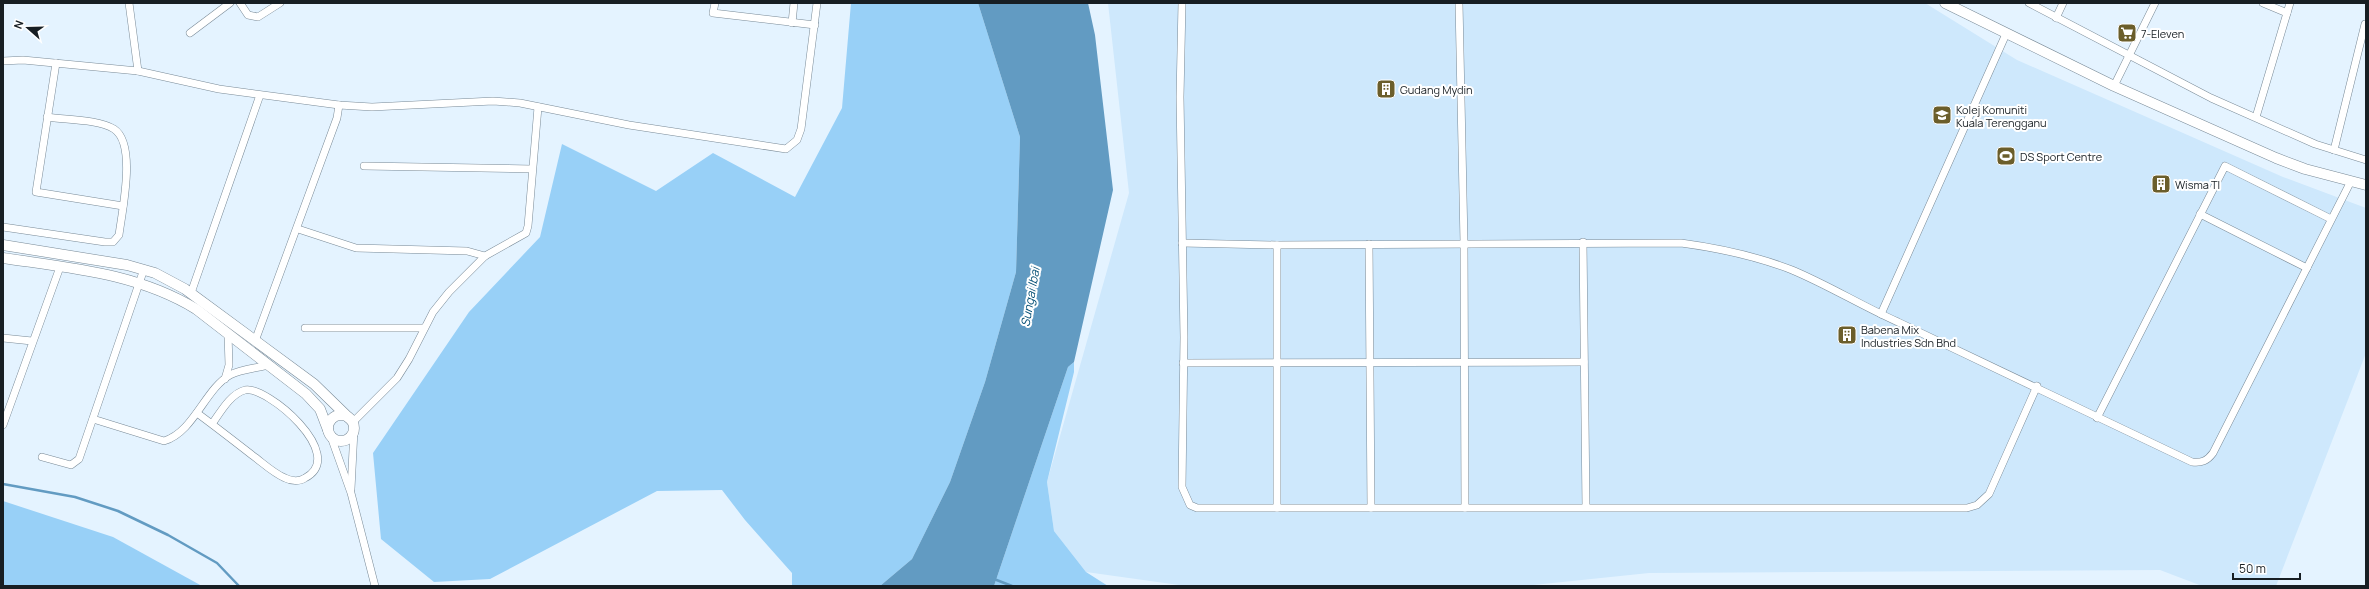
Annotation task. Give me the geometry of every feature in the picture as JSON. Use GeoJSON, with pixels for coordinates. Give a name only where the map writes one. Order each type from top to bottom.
{"type":"FeatureCollection","features":[{"type":"Feature","properties":{"kind":"street"},"geometry":{"type":"LineString","coordinates":[[129,3],[138,71]]}},
{"type":"Feature","properties":{"kind":"street"},"geometry":{"type":"LineString","coordinates":[[190,33],[230,3]]}},
{"type":"Feature","properties":{"kind":"street"},"geometry":{"type":"LineString","coordinates":[[240,3],[248,15],[253,17],[262,15],[280,3]]}},
{"type":"Feature","properties":{"kind":"street"},"geometry":{"type":"LineString","coordinates":[[715,3],[714,13],[815,25]]}},
{"type":"Feature","properties":{"kind":"street"},"geometry":{"type":"LineString","coordinates":[[792,23],[794,3]]}},
{"type":"Feature","properties":{"kind":"street"},"geometry":{"type":"LineString","coordinates":[[4,59],[138,71],[220,89],[372,108],[493,101],[520,103],[629,125],[786,149],[797,140],[800,129],[817,3]]}},
{"type":"Feature","properties":{"kind":"street"},"geometry":{"type":"LineString","coordinates":[[1182,3],[1180,148],[1183,363],[1182,487],[1185,498],[1190,505],[1197,508],[1967,508],[1977,505],[1989,494],[2037,386]]}},
{"type":"Feature","properties":{"kind":"street"},"geometry":{"type":"LineString","coordinates":[[1459,3],[1464,243],[1465,508]]}},
{"type":"Feature","properties":{"kind":"street"},"geometry":{"type":"LineString","coordinates":[[1945,3],[2114,86],[2276,158],[2305,168],[2366,184]]}},
{"type":"Feature","properties":{"kind":"street"},"geometry":{"type":"LineString","coordinates":[[2029,3],[2176,82],[2334,150],[2366,160]]}},
{"type":"Feature","properties":{"kind":"street"},"geometry":{"type":"LineString","coordinates":[[2056,18],[2063,3]]}},
{"type":"Feature","properties":{"kind":"street"},"geometry":{"type":"LineString","coordinates":[[2114,86],[2155,3]]}},
{"type":"Feature","properties":{"kind":"street"},"geometry":{"type":"LineString","coordinates":[[2263,3],[2287,13]]}},
{"type":"Feature","properties":{"kind":"street"},"geometry":{"type":"LineString","coordinates":[[2256,117],[2290,3]]}},
{"type":"Feature","properties":{"kind":"street"},"geometry":{"type":"LineString","coordinates":[[2334,150],[2365,24]]}},
{"type":"Feature","properties":{"kind":"street"},"geometry":{"type":"LineString","coordinates":[[1881,314],[2006,34]]}},
{"type":"Feature","properties":{"kind":"street"},"geometry":{"type":"LineString","coordinates":[[56,63],[36,192],[123,206]]}},
{"type":"Feature","properties":{"kind":"street"},"geometry":{"type":"LineString","coordinates":[[191,293],[260,95]]}},
{"type":"Feature","properties":{"kind":"street"},"geometry":{"type":"LineString","coordinates":[[255,341],[298,229],[337,118],[339,105]]}},
{"type":"Feature","properties":{"kind":"street"},"geometry":{"type":"LineString","coordinates":[[352,424],[343,415],[335,416],[329,422],[329,432],[336,440],[345,440],[352,424],[397,378],[409,360],[424,328],[449,292],[485,256],[526,233],[528,226],[538,107]]}},
{"type":"Feature","properties":{"kind":"street"},"geometry":{"type":"LineString","coordinates":[[3,227],[113,242],[119,235],[127,162],[119,134],[114,129],[99,124],[48,117]]}},
{"type":"Feature","properties":{"kind":"street"},"geometry":{"type":"LineString","coordinates":[[364,166],[532,169]]}},
{"type":"Feature","properties":{"kind":"street"},"geometry":{"type":"LineString","coordinates":[[2097,418],[2225,166],[2331,219]]}},
{"type":"Feature","properties":{"kind":"street"},"geometry":{"type":"LineString","coordinates":[[1182,243],[1277,245],[1583,242],[1681,243],[1746,255],[1805,277],[2037,386],[2097,418],[2192,462],[2200,463],[2208,460],[2213,453],[2351,181]]}},
{"type":"Feature","properties":{"kind":"street"},"geometry":{"type":"LineString","coordinates":[[2200,214],[2307,268]]}},
{"type":"Feature","properties":{"kind":"street"},"geometry":{"type":"LineString","coordinates":[[298,229],[356,248],[467,251],[485,256]]}},
{"type":"Feature","properties":{"kind":"street"},"geometry":{"type":"LineString","coordinates":[[1583,242],[1586,507]]}},
{"type":"Feature","properties":{"kind":"street"},"geometry":{"type":"LineString","coordinates":[[1369,244],[1371,508]]}},
{"type":"Feature","properties":{"kind":"street"},"geometry":{"type":"LineString","coordinates":[[3,245],[110,261],[144,269],[191,293],[314,384],[352,424],[351,493]]}},
{"type":"Feature","properties":{"kind":"street"},"geometry":{"type":"LineString","coordinates":[[1277,245],[1277,508]]}},
{"type":"Feature","properties":{"kind":"street"},"geometry":{"type":"LineString","coordinates":[[3,258],[107,274],[140,283],[178,298],[228,334],[313,401],[325,419],[351,493],[375,586]]}},
{"type":"Feature","properties":{"kind":"street"},"geometry":{"type":"LineString","coordinates":[[3,425],[32,341],[60,267]]}},
{"type":"Feature","properties":{"kind":"street"},"geometry":{"type":"LineString","coordinates":[[42,457],[72,465],[79,459],[144,269]]}},
{"type":"Feature","properties":{"kind":"street"},"geometry":{"type":"LineString","coordinates":[[305,328],[424,328]]}},
{"type":"Feature","properties":{"kind":"street"},"geometry":{"type":"LineString","coordinates":[[93,419],[164,441],[180,433],[224,379],[229,365],[228,334]]}},
{"type":"Feature","properties":{"kind":"street"},"geometry":{"type":"LineString","coordinates":[[3,338],[32,341]]}},
{"type":"Feature","properties":{"kind":"street"},"geometry":{"type":"LineString","coordinates":[[1183,363],[1584,362]]}},
{"type":"Feature","properties":{"kind":"street"},"geometry":{"type":"LineString","coordinates":[[224,379],[238,372],[269,366]]}},
{"type":"Feature","properties":{"kind":"street"},"geometry":{"type":"LineString","coordinates":[[197,413],[276,474],[297,481],[306,478],[314,471],[317,460],[315,443],[304,426],[263,394],[246,390],[235,394],[212,424]]}},
{"type":"Feature","properties":{"kind":"shaded area"},"geometry":{"type":"Polygon","coordinates":[[[851,3],[978,3],[1020,137],[1016,272],[985,382],[950,482],[912,559],[880,586],[792,586],[792,573],[745,520],[722,490],[657,491],[490,579],[434,582],[381,539],[373,453],[469,312],[540,237],[562,144],[656,191],[713,153],[795,197],[842,108],[851,3]]]}},
{"type":"Feature","properties":{"kind":"shaded area"},"geometry":{"type":"Polygon","coordinates":[[[1108,3],[1925,3],[2017,60],[2283,177],[2366,208],[2366,353],[2276,586],[2202,586],[2160,570],[1649,573],[1524,586],[1186,586],[1086,572],[1054,531],[1047,482],[1129,193],[1108,3]]]}},
{"type":"Feature","properties":{"kind":"shaded area"},"geometry":{"type":"Polygon","coordinates":[[[1074,362],[1074,372],[1047,482],[1054,531],[1086,572],[1108,586],[994,586],[1068,367],[1074,362]]]}},
{"type":"Feature","properties":{"kind":"shaded area"},"geometry":{"type":"Polygon","coordinates":[[[3,501],[113,537],[202,586],[3,586],[3,501]]]}},
{"type":"Feature","properties":{"kind":"water","name":"Sungai Ibai"},"geometry":{"type":"Polygon","coordinates":[[[978,3],[1088,3],[1095,35],[1113,190],[1074,362],[1068,367],[994,586],[880,586],[912,559],[950,482],[985,382],[1016,272],[1020,137],[978,3]]]}},
{"type":"Feature","properties":{"kind":"waterway"},"geometry":{"type":"LineString","coordinates":[[3,484],[75,497],[118,511],[168,535],[217,563],[239,586]]}},
{"type":"Feature","properties":{"kind":"waterway"},"geometry":{"type":"LineString","coordinates":[[994,579],[1012,586]]}},
{"type":"Feature","properties":{"kind":"place","name":"7-Eleven"},"geometry":{"type":"Point","coordinates":[2127,33]}},
{"type":"Feature","properties":{"kind":"place","name":"Gudang Mydin"},"geometry":{"type":"Point","coordinates":[1386,89]}},
{"type":"Feature","properties":{"kind":"place","name":"Kolej Komuniti Kuala Terengganu"},"geometry":{"type":"Point","coordinates":[1942,115]}},
{"type":"Feature","properties":{"kind":"place","name":"DS Sport Centre"},"geometry":{"type":"Point","coordinates":[2006,156]}},
{"type":"Feature","properties":{"kind":"place","name":"Wisma TI"},"geometry":{"type":"Point","coordinates":[2161,184]}},
{"type":"Feature","properties":{"kind":"place","name":"Babena Mix Industries Sdn Bhd"},"geometry":{"type":"Point","coordinates":[1847,335]}}]}
